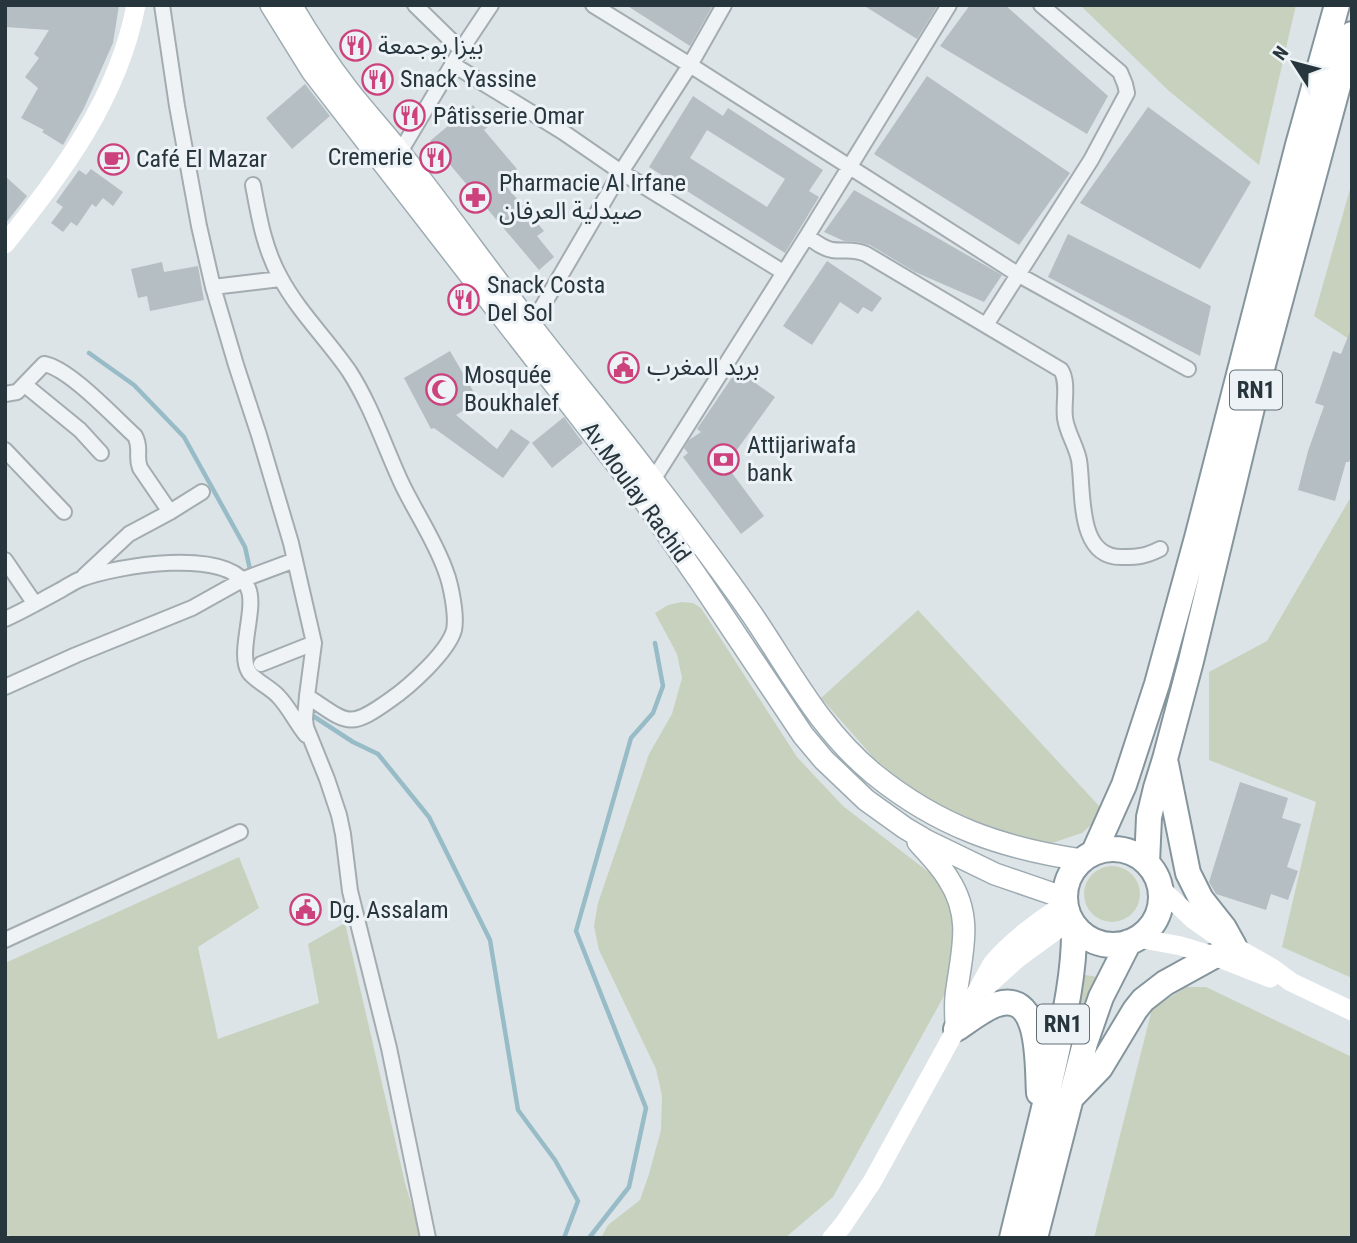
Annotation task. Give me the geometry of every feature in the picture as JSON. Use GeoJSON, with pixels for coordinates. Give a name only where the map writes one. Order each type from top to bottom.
{"type":"FeatureCollection","features":[{"type":"Feature","properties":{"kind":"highway","name":"RN1"},"geometry":{"type":"LineString","coordinates":[[1012,1238],[1063,1022],[1073,956],[1066,884],[1072,871],[1088,856],[1124,785],[1157,684],[1337,5]]}},
{"type":"Feature","properties":{"kind":"highway","name":"RN1"},"geometry":{"type":"LineString","coordinates":[[1147,863],[1150,817],[1156,788],[1194,648],[1257,387],[1352,34]]}},
{"type":"Feature","properties":{"kind":"highway"},"geometry":{"type":"LineString","coordinates":[[1070,1099],[1100,1069],[1143,1000],[1165,983],[1224,951],[1223,928],[1201,899],[1188,873],[1165,760]]}},
{"type":"Feature","properties":{"kind":"highway"},"geometry":{"type":"LineString","coordinates":[[1088,856],[1108,849],[1122,849],[1136,854],[1156,874],[1160,888]]}},
{"type":"Feature","properties":{"kind":"highway","name":"RN1"},"geometry":{"type":"LineString","coordinates":[[1035,1238],[1093,1018],[1106,988],[1133,940],[1149,929],[1157,917],[1161,902],[1160,888]]}},
{"type":"Feature","properties":{"kind":"highway"},"geometry":{"type":"LineString","coordinates":[[1068,912],[1083,934],[1093,941],[1117,945],[1133,940]]}},
{"type":"Feature","properties":{"kind":"highway"},"geometry":{"type":"LineString","coordinates":[[956,1029],[999,1003],[1011,1003],[1024,1010],[1034,1029],[1041,1121]]}},
{"type":"Feature","properties":{"kind":"main road","name":"Av.Moulay Rachid"},"geometry":{"type":"LineString","coordinates":[[271,5],[312,71],[750,612],[821,720],[838,739],[865,765],[915,803],[958,827],[1029,851],[1088,856]]}},
{"type":"Feature","properties":{"kind":"main road","name":"Av.Moulay Rachid"},"geometry":{"type":"LineString","coordinates":[[291,5],[314,43],[349,91],[400,152],[531,326],[646,486],[702,584],[803,736],[850,787],[905,828],[972,864],[1019,883],[1068,912]]}},
{"type":"Feature","properties":{"kind":"main road"},"geometry":{"type":"LineString","coordinates":[[905,828],[949,879],[964,915],[965,936],[956,999],[956,1029]]}},
{"type":"Feature","properties":{"kind":"street"},"geometry":{"type":"LineString","coordinates":[[5,244],[51,186],[93,121],[121,63],[136,5]]}},
{"type":"Feature","properties":{"kind":"street"},"geometry":{"type":"LineString","coordinates":[[162,5],[183,140],[213,287],[291,543],[314,643],[306,727],[327,779],[341,825],[350,891],[388,1048],[428,1238]]}},
{"type":"Feature","properties":{"kind":"street"},"geometry":{"type":"LineString","coordinates":[[415,5],[461,50]]}},
{"type":"Feature","properties":{"kind":"street"},"geometry":{"type":"LineString","coordinates":[[400,152],[491,5]]}},
{"type":"Feature","properties":{"kind":"street"},"geometry":{"type":"LineString","coordinates":[[593,5],[1019,275],[1188,369]]}},
{"type":"Feature","properties":{"kind":"street"},"geometry":{"type":"LineString","coordinates":[[531,326],[621,172],[690,65],[724,5]]}},
{"type":"Feature","properties":{"kind":"street"},"geometry":{"type":"LineString","coordinates":[[646,486],[807,236],[950,5]]}},
{"type":"Feature","properties":{"kind":"street"},"geometry":{"type":"LineString","coordinates":[[986,326],[1091,160],[1127,93],[1120,72],[1041,5]]}},
{"type":"Feature","properties":{"kind":"street"},"geometry":{"type":"LineString","coordinates":[[453,64],[783,272]]}},
{"type":"Feature","properties":{"kind":"street"},"geometry":{"type":"LineString","coordinates":[[253,185],[268,254],[280,279],[349,372],[363,396],[400,480],[439,555],[447,576],[455,621],[449,641],[417,678],[366,716],[347,720],[307,699]]}},
{"type":"Feature","properties":{"kind":"street"},"geometry":{"type":"LineString","coordinates":[[807,236],[826,248],[858,250],[866,254],[1063,373],[1065,418],[1077,451],[1085,517],[1092,542],[1107,555],[1117,557],[1148,555],[1160,549]]}},
{"type":"Feature","properties":{"kind":"street"},"geometry":{"type":"LineString","coordinates":[[213,287],[280,279]]}},
{"type":"Feature","properties":{"kind":"street"},"geometry":{"type":"LineString","coordinates":[[5,394],[17,392],[44,364],[49,364],[65,374],[135,436],[139,443],[140,468],[170,512]]}},
{"type":"Feature","properties":{"kind":"street"},"geometry":{"type":"LineString","coordinates":[[25,385],[80,430],[101,453]]}},
{"type":"Feature","properties":{"kind":"street"},"geometry":{"type":"LineString","coordinates":[[5,450],[64,512]]}},
{"type":"Feature","properties":{"kind":"street"},"geometry":{"type":"LineString","coordinates":[[5,619],[81,579],[130,534],[202,492]]}},
{"type":"Feature","properties":{"kind":"street"},"geometry":{"type":"LineString","coordinates":[[5,560],[35,604]]}},
{"type":"Feature","properties":{"kind":"street"},"geometry":{"type":"LineString","coordinates":[[5,687],[192,608],[244,579],[295,560]]}},
{"type":"Feature","properties":{"kind":"street"},"geometry":{"type":"LineString","coordinates":[[81,579],[145,565],[190,562],[224,569],[244,579],[250,592],[246,652],[249,673],[280,698],[312,742]]}},
{"type":"Feature","properties":{"kind":"street"},"geometry":{"type":"LineString","coordinates":[[261,664],[314,643]]}},
{"type":"Feature","properties":{"kind":"street"},"geometry":{"type":"LineString","coordinates":[[5,940],[240,832]]}},
{"type":"Feature","properties":{"kind":"street"},"geometry":{"type":"LineString","coordinates":[[1160,888],[1224,951]]}},
{"type":"Feature","properties":{"kind":"street"},"geometry":{"type":"LineString","coordinates":[[832,1238],[872,1182],[992,964],[1040,919],[1068,912]]}},
{"type":"Feature","properties":{"kind":"street"},"geometry":{"type":"LineString","coordinates":[[1133,940],[1224,951],[1279,972],[1291,982],[1352,1011]]}},
{"type":"Feature","properties":{"kind":"green space"},"geometry":{"type":"Polygon","coordinates":[[[1080,5],[1296,5],[1259,165],[1169,91],[1080,5]]]}},
{"type":"Feature","properties":{"kind":"green space"},"geometry":{"type":"Polygon","coordinates":[[[1352,182],[1352,341],[1314,316],[1352,182]]]}},
{"type":"Feature","properties":{"kind":"green space"},"geometry":{"type":"Polygon","coordinates":[[[1352,495],[1352,978],[1282,947],[1316,802],[1209,760],[1209,672],[1267,641],[1352,495]]]}},
{"type":"Feature","properties":{"kind":"green space"},"geometry":{"type":"Polygon","coordinates":[[[693,603],[701,608],[797,757],[843,806],[935,877],[954,914],[950,985],[833,1197],[785,1238],[601,1238],[608,1225],[640,1200],[661,1130],[662,1096],[656,1069],[599,950],[594,926],[598,903],[649,754],[672,714],[682,678],[677,654],[655,613],[668,605],[693,603]]]}},
{"type":"Feature","properties":{"kind":"green space"},"geometry":{"type":"Polygon","coordinates":[[[918,610],[1100,807],[1093,823],[1082,833],[1052,843],[1038,843],[967,822],[930,801],[873,757],[821,698],[918,610]]]}},
{"type":"Feature","properties":{"kind":"green space"},"geometry":{"type":"Polygon","coordinates":[[[239,857],[259,908],[198,947],[218,1039],[319,1003],[308,944],[345,923],[406,1187],[422,1238],[16,1238],[5,1234],[5,963],[239,857]]]}},
{"type":"Feature","properties":{"kind":"green space"},"geometry":{"type":"Polygon","coordinates":[[[1106,866],[1118,866],[1132,874],[1140,888],[1138,905],[1132,914],[1118,922],[1106,922],[1089,910],[1084,900],[1084,888],[1096,871],[1106,866]]]}},
{"type":"Feature","properties":{"kind":"green space"},"geometry":{"type":"Polygon","coordinates":[[[1085,975],[1098,977],[1075,1032],[1085,975]]]}},
{"type":"Feature","properties":{"kind":"green space"},"geometry":{"type":"Polygon","coordinates":[[[1186,987],[1206,987],[1352,1057],[1352,1238],[1094,1238],[1152,1009],[1186,987]]]}},
{"type":"Feature","properties":{"kind":"building"},"geometry":{"type":"Polygon","coordinates":[[[5,5],[119,5],[113,43],[84,108],[63,145],[42,132],[44,130],[21,118],[38,88],[25,77],[39,58],[34,54],[49,30],[5,27],[5,5]]]}},
{"type":"Feature","properties":{"kind":"building"},"geometry":{"type":"Polygon","coordinates":[[[626,5],[713,5],[690,46],[626,5]]]}},
{"type":"Feature","properties":{"kind":"building"},"geometry":{"type":"Polygon","coordinates":[[[863,5],[938,5],[917,39],[863,5]]]}},
{"type":"Feature","properties":{"kind":"building"},"geometry":{"type":"Polygon","coordinates":[[[970,5],[1005,5],[1108,96],[1087,134],[940,46],[970,5]]]}},
{"type":"Feature","properties":{"kind":"building"},"geometry":{"type":"Polygon","coordinates":[[[927,76],[1070,173],[1019,245],[874,154],[927,76]]]}},
{"type":"Feature","properties":{"kind":"building"},"geometry":{"type":"Polygon","coordinates":[[[305,84],[330,116],[292,149],[266,118],[305,84]]]}},
{"type":"Feature","properties":{"kind":"building"},"geometry":{"type":"Polygon","coordinates":[[[693,96],[723,116],[728,108],[823,170],[809,191],[819,197],[785,253],[649,167],[693,96]],[[707,130],[690,158],[767,207],[785,179],[707,130]]]}},
{"type":"Feature","properties":{"kind":"building"},"geometry":{"type":"Polygon","coordinates":[[[473,105],[490,125],[484,130],[517,169],[502,181],[544,231],[537,236],[554,257],[539,270],[430,141],[473,105]]]}},
{"type":"Feature","properties":{"kind":"building"},"geometry":{"type":"Polygon","coordinates":[[[1148,107],[1251,182],[1200,269],[1080,203],[1148,107]]]}},
{"type":"Feature","properties":{"kind":"building"},"geometry":{"type":"Polygon","coordinates":[[[91,169],[123,192],[113,206],[103,198],[96,207],[92,204],[77,226],[71,222],[63,232],[51,223],[63,207],[56,202],[79,170],[86,175],[91,169]]]}},
{"type":"Feature","properties":{"kind":"building"},"geometry":{"type":"Polygon","coordinates":[[[5,176],[27,196],[5,224],[5,176]]]}},
{"type":"Feature","properties":{"kind":"building"},"geometry":{"type":"Polygon","coordinates":[[[854,190],[1002,275],[984,302],[915,272],[870,245],[844,241],[824,232],[854,190]]]}},
{"type":"Feature","properties":{"kind":"building"},"geometry":{"type":"Polygon","coordinates":[[[1068,234],[1211,306],[1200,356],[1048,277],[1068,234]]]}},
{"type":"Feature","properties":{"kind":"building"},"geometry":{"type":"Polygon","coordinates":[[[827,261],[882,298],[872,312],[863,307],[858,314],[840,302],[812,345],[783,326],[827,261]]]}},
{"type":"Feature","properties":{"kind":"building"},"geometry":{"type":"Polygon","coordinates":[[[162,262],[164,272],[198,266],[204,300],[150,311],[147,296],[138,298],[131,269],[162,262]]]}},
{"type":"Feature","properties":{"kind":"building"},"geometry":{"type":"Polygon","coordinates":[[[1351,329],[1352,454],[1349,462],[1346,462],[1335,501],[1298,490],[1324,406],[1315,403],[1333,351],[1341,354],[1351,329]]]}},
{"type":"Feature","properties":{"kind":"building"},"geometry":{"type":"Polygon","coordinates":[[[450,351],[479,401],[456,415],[497,449],[511,429],[530,442],[503,478],[434,428],[431,429],[404,378],[450,351]]]}},
{"type":"Feature","properties":{"kind":"building"},"geometry":{"type":"Polygon","coordinates":[[[737,370],[775,397],[726,465],[764,516],[741,534],[683,457],[688,453],[684,448],[689,440],[701,432],[697,429],[737,370]]]}},
{"type":"Feature","properties":{"kind":"building"},"geometry":{"type":"Polygon","coordinates":[[[564,417],[583,443],[552,468],[532,443],[564,417]]]}},
{"type":"Feature","properties":{"kind":"building"},"geometry":{"type":"Polygon","coordinates":[[[1240,782],[1288,798],[1282,818],[1301,824],[1287,867],[1298,871],[1288,900],[1271,894],[1266,910],[1216,894],[1209,882],[1240,782]]]}},
{"type":"Feature","properties":{"kind":"waterway"},"geometry":{"type":"LineString","coordinates":[[89,353],[134,385],[184,437],[245,547],[251,574]]}},
{"type":"Feature","properties":{"kind":"waterway"},"geometry":{"type":"LineString","coordinates":[[589,1238],[629,1187],[646,1108],[576,931],[631,738],[653,713],[663,686],[655,643]]}},
{"type":"Feature","properties":{"kind":"waterway"},"geometry":{"type":"LineString","coordinates":[[310,714],[353,742],[378,754],[429,817],[490,940],[518,1110],[555,1160],[578,1201],[564,1238]]}},
{"type":"Feature","properties":{"kind":"place","name":"بيزا بوجمعة"},"geometry":{"type":"Point","coordinates":[355,46]}},
{"type":"Feature","properties":{"kind":"place","name":"Snack Yassine"},"geometry":{"type":"Point","coordinates":[377,79]}},
{"type":"Feature","properties":{"kind":"place","name":"Pâtisserie Omar"},"geometry":{"type":"Point","coordinates":[410,116]}},
{"type":"Feature","properties":{"kind":"place","name":"Cremerie"},"geometry":{"type":"Point","coordinates":[436,157]}},
{"type":"Feature","properties":{"kind":"place","name":"Café El Mazar"},"geometry":{"type":"Point","coordinates":[113,159]}},
{"type":"Feature","properties":{"kind":"place","name":"Pharmacie Al Irfane صيدلية العرفان"},"geometry":{"type":"Point","coordinates":[476,197]}},
{"type":"Feature","properties":{"kind":"place","name":"Snack Costa Del Sol"},"geometry":{"type":"Point","coordinates":[464,299]}},
{"type":"Feature","properties":{"kind":"place","name":"بريد المغرب"},"geometry":{"type":"Point","coordinates":[624,367]}},
{"type":"Feature","properties":{"kind":"place","name":"Mosquée Boukhalef"},"geometry":{"type":"Point","coordinates":[441,389]}},
{"type":"Feature","properties":{"kind":"place","name":"Attijariwafa bank"},"geometry":{"type":"Point","coordinates":[724,459]}},
{"type":"Feature","properties":{"kind":"place","name":"Dg. Assalam"},"geometry":{"type":"Point","coordinates":[306,910]}}]}
